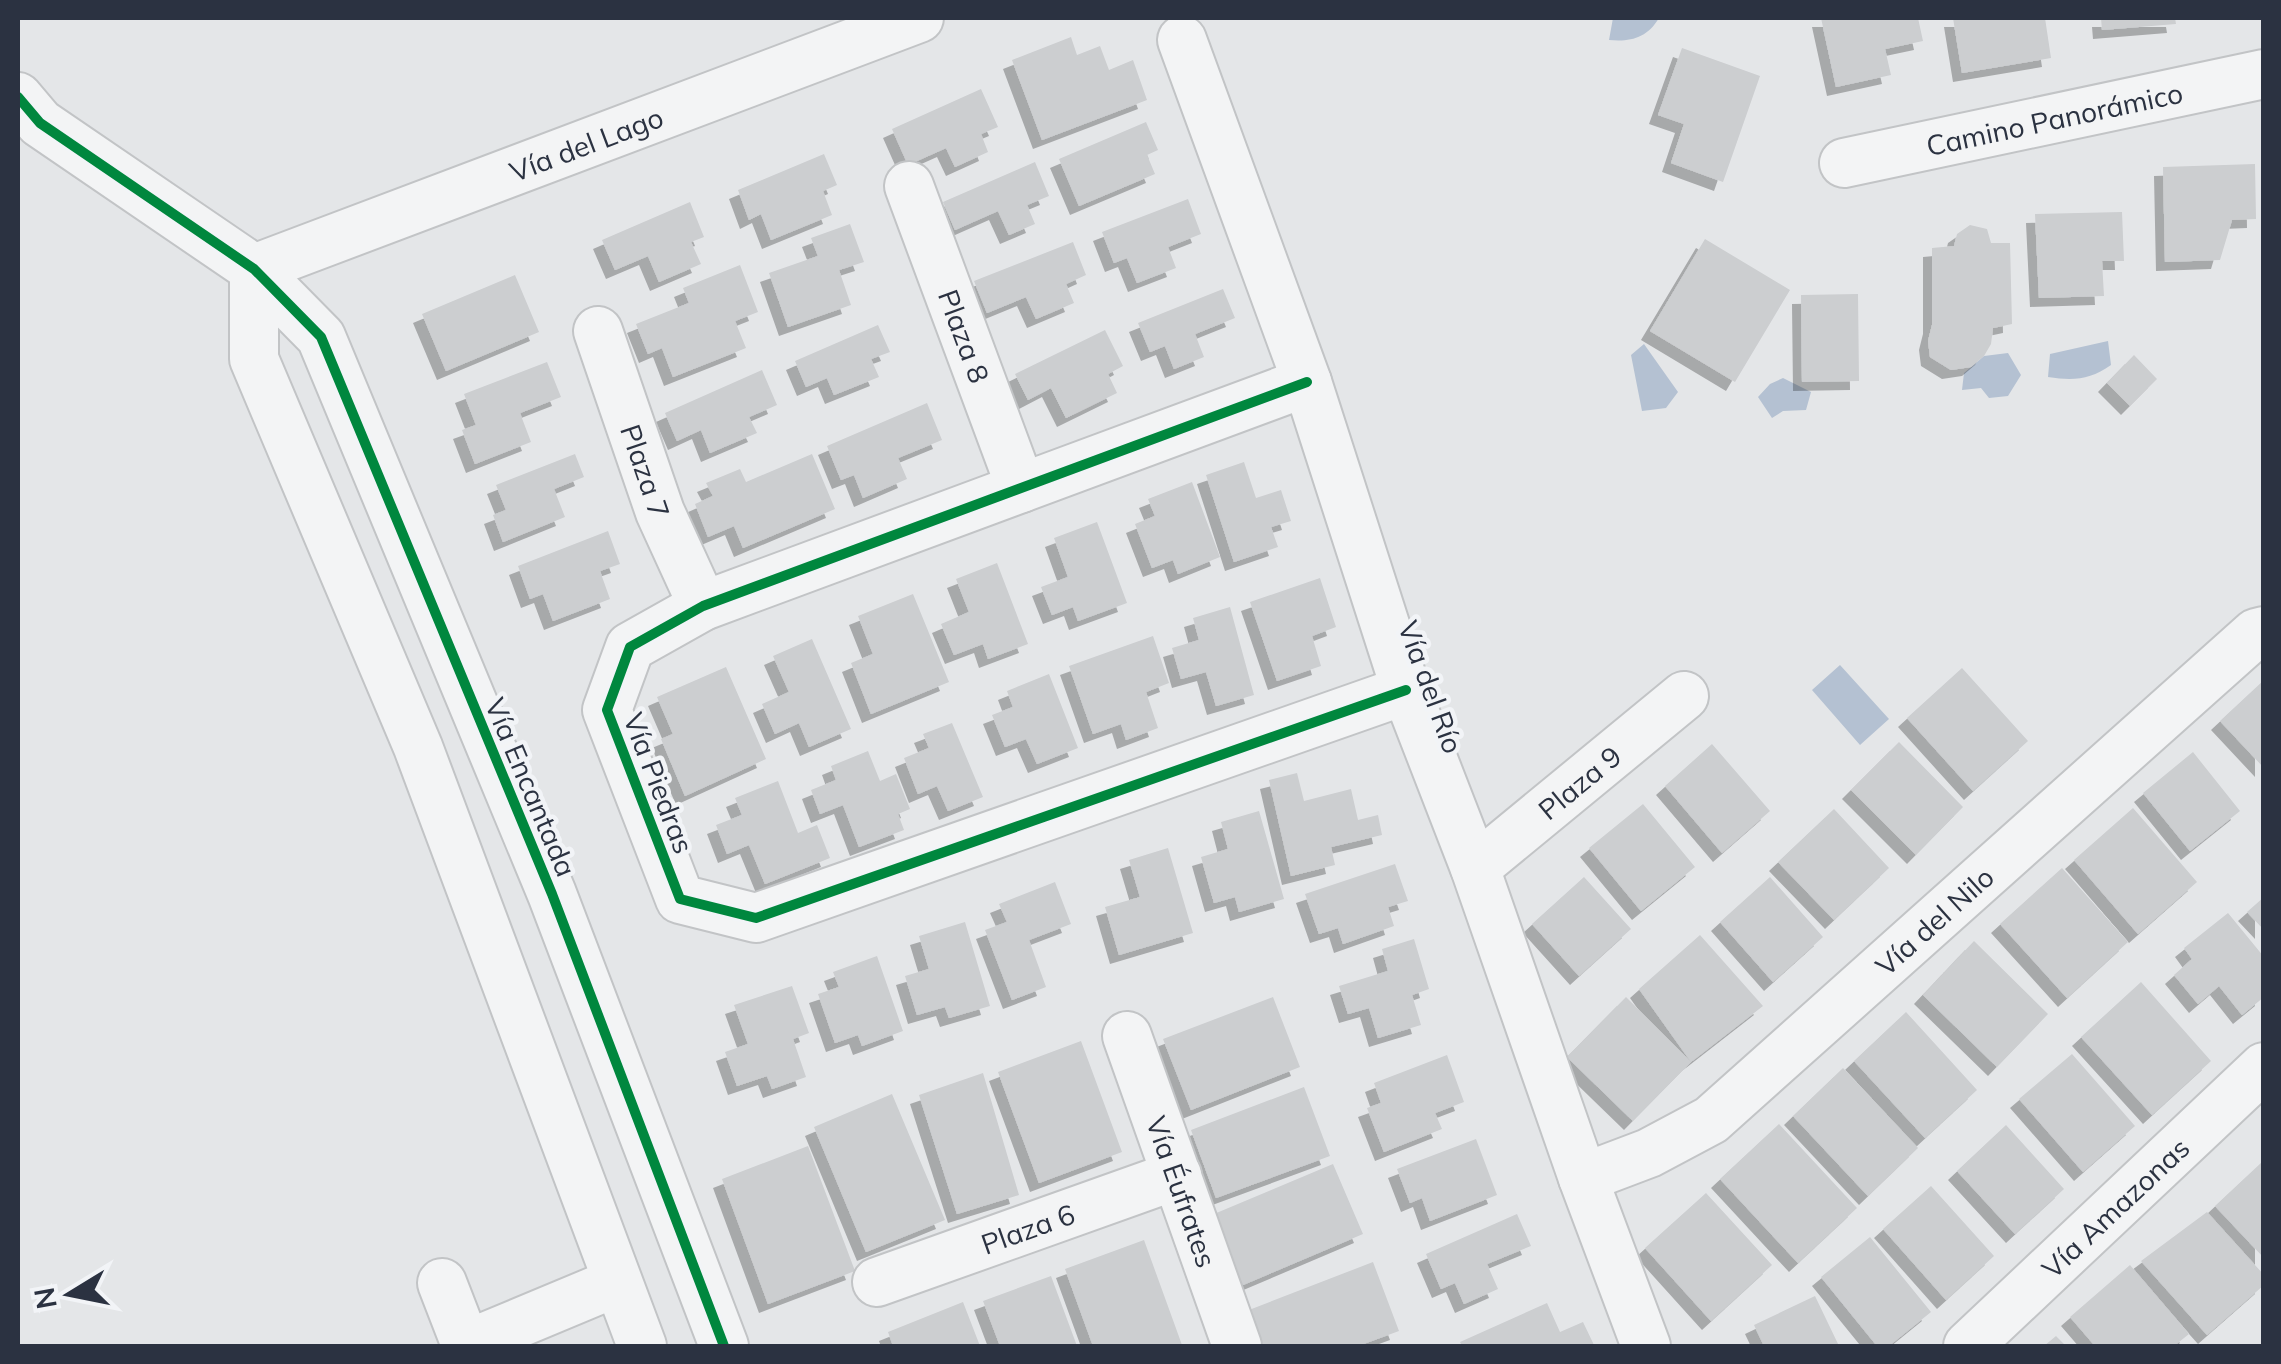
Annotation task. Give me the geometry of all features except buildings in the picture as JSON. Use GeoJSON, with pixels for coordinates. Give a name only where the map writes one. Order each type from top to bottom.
{"type":"FeatureCollection","features":[{"type":"Feature","properties":{"kind":"street","name":"Vía del Lago"},"geometry":{"type":"LineString","coordinates":[[254,269],[918,18]]}},
{"type":"Feature","properties":{"kind":"street","name":"Vía del Río"},"geometry":{"type":"LineString","coordinates":[[1182,40],[1307,382],[1406,690],[1476,868],[1582,1178],[1646,1346]]}},
{"type":"Feature","properties":{"kind":"street","name":"Camino Panorámico"},"geometry":{"type":"LineString","coordinates":[[1844,163],[2264,74]]}},
{"type":"Feature","properties":{"kind":"street","name":"Vía Encantada"},"geometry":{"type":"LineString","coordinates":[[18,97],[40,123],[254,269],[321,336],[552,894],[724,1346]]}},
{"type":"Feature","properties":{"kind":"street","name":"Plaza 8"},"geometry":{"type":"LineString","coordinates":[[909,186],[1021,488]]}},
{"type":"Feature","properties":{"kind":"street"},"geometry":{"type":"LineString","coordinates":[[254,269],[254,359],[418,747],[642,1346]]}},
{"type":"Feature","properties":{"kind":"street","name":"Plaza 7"},"geometry":{"type":"LineString","coordinates":[[598,331],[660,512],[703,606]]}},
{"type":"Feature","properties":{"kind":"street","name":"Vía Piedras"},"geometry":{"type":"LineString","coordinates":[[1307,382],[703,606],[630,647],[606,710],[680,899],[756,918],[1406,690]]}},
{"type":"Feature","properties":{"kind":"street","name":"Vía del Nilo"},"geometry":{"type":"LineString","coordinates":[[1582,1178],[1649,1153],[1711,1120],[2256,633],[2264,631]]}},
{"type":"Feature","properties":{"kind":"street","name":"Plaza 9"},"geometry":{"type":"LineString","coordinates":[[1476,868],[1684,696]]}},
{"type":"Feature","properties":{"kind":"street","name":"Vía Éufrates"},"geometry":{"type":"LineString","coordinates":[[1127,1036],[1238,1346]]}},
{"type":"Feature","properties":{"kind":"street","name":"Vía Amazonas"},"geometry":{"type":"LineString","coordinates":[[1968,1346],[2264,1067]]}},
{"type":"Feature","properties":{"kind":"street","name":"Plaza 6"},"geometry":{"type":"LineString","coordinates":[[877,1282],[1177,1175]]}},
{"type":"Feature","properties":{"kind":"street"},"geometry":{"type":"LineString","coordinates":[[442,1283],[466,1345],[617,1282]]}},
{"type":"Feature","properties":{"kind":"water"},"geometry":{"type":"Polygon","coordinates":[[[1613,18],[1659,18],[1644,34],[1609,40],[1613,18]]]}},
{"type":"Feature","properties":{"kind":"water"},"geometry":{"type":"Polygon","coordinates":[[[2108,341],[2111,365],[2103,370],[2081,378],[2048,377],[2050,354],[2108,341]]]}},
{"type":"Feature","properties":{"kind":"water"},"geometry":{"type":"Polygon","coordinates":[[[1644,344],[1678,392],[1666,408],[1642,411],[1631,355],[1644,344]]]}},
{"type":"Feature","properties":{"kind":"water"},"geometry":{"type":"Polygon","coordinates":[[[2008,353],[2021,375],[2008,396],[1989,398],[1981,388],[1962,390],[1964,373],[1984,356],[2008,353]]]}},
{"type":"Feature","properties":{"kind":"water"},"geometry":{"type":"Polygon","coordinates":[[[1783,378],[1811,392],[1806,410],[1783,411],[1772,418],[1758,397],[1770,384],[1783,378]]]}},
{"type":"Feature","properties":{"kind":"water"},"geometry":{"type":"Polygon","coordinates":[[[1840,665],[1889,719],[1860,745],[1812,690],[1840,665]]]}},
{"type":"Feature","properties":{"kind":"cycle path"},"geometry":{"type":"LineString","coordinates":[[18,97],[40,123],[254,269],[321,337],[552,894],[724,1346]]}},
{"type":"Feature","properties":{"kind":"cycle path"},"geometry":{"type":"LineString","coordinates":[[1307,382],[703,606],[630,647],[607,710],[680,899],[756,918],[1406,690]]}}]}
